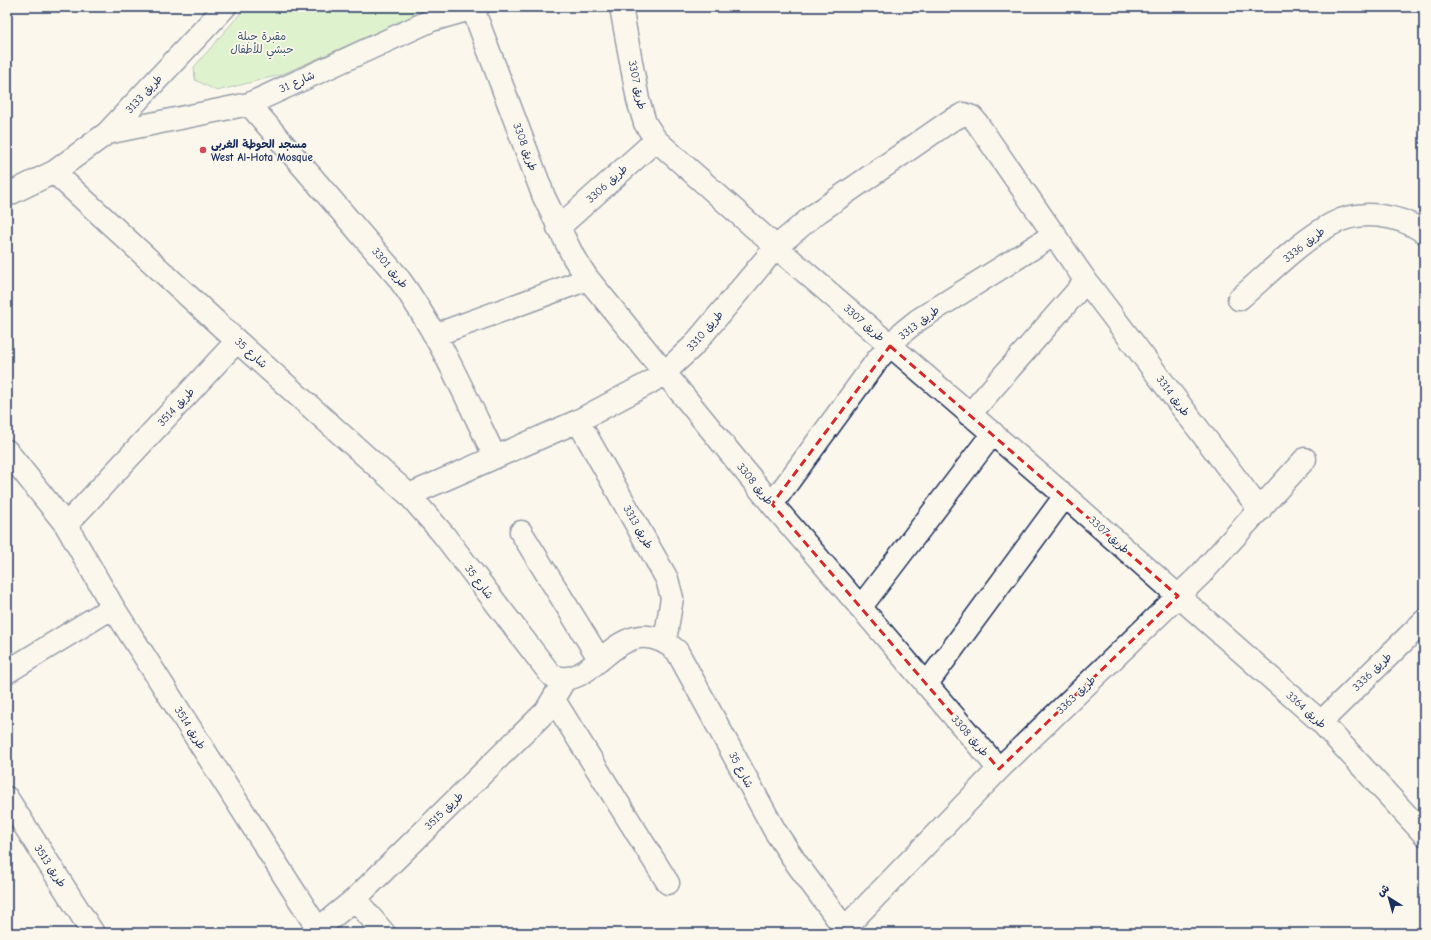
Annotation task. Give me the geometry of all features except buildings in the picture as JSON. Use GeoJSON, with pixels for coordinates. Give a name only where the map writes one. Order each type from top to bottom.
{"type":"FeatureCollection","features":[{"type":"Feature","properties":{"kind":"street","name":"طريق 3307"},"geometry":{"type":"LineString","coordinates":[[622,7],[638,100],[645,123],[656,140],[776,247],[969,415],[993,433],[1178,596]]}},
{"type":"Feature","properties":{"kind":"street","name":"شارع 31"},"geometry":{"type":"LineString","coordinates":[[107,133],[249,104],[432,20],[476,8]]}},
{"type":"Feature","properties":{"kind":"street","name":"طريق 3308"},"geometry":{"type":"LineString","coordinates":[[476,8],[544,197],[558,228],[588,279],[772,504],[999,769]]}},
{"type":"Feature","properties":{"kind":"street","name":"طريق 3133"},"geometry":{"type":"LineString","coordinates":[[54,172],[107,133],[215,11]]}},
{"type":"Feature","properties":{"kind":"street","name":"طريق 3301"},"geometry":{"type":"LineString","coordinates":[[249,104],[398,276],[418,304],[435,335],[495,457]]}},
{"type":"Feature","properties":{"kind":"street","name":"طريق 3314"},"geometry":{"type":"LineString","coordinates":[[964,114],[972,117],[977,123],[1086,281],[1260,510]]}},
{"type":"Feature","properties":{"kind":"street","name":"طريق 3310"},"geometry":{"type":"LineString","coordinates":[[409,495],[578,421],[633,393],[664,373],[692,347],[776,247],[814,215],[957,116],[964,114]]}},
{"type":"Feature","properties":{"kind":"street","name":"طريق 3306"},"geometry":{"type":"LineString","coordinates":[[558,228],[656,140]]}},
{"type":"Feature","properties":{"kind":"street"},"geometry":{"type":"LineString","coordinates":[[7,196],[54,172]]}},
{"type":"Feature","properties":{"kind":"street","name":"شارع 35"},"geometry":{"type":"LineString","coordinates":[[54,172],[237,341],[409,495],[443,534],[546,670],[558,678],[565,679]]}},
{"type":"Feature","properties":{"kind":"street","name":"طريق 3336"},"geometry":{"type":"LineString","coordinates":[[1239,299],[1309,239],[1332,224],[1359,216],[1387,216],[1414,224],[1424,232]]}},
{"type":"Feature","properties":{"kind":"street","name":"طريق 3313"},"geometry":{"type":"LineString","coordinates":[[772,504],[890,346],[918,320],[1055,234]]}},
{"type":"Feature","properties":{"kind":"street"},"geometry":{"type":"LineString","coordinates":[[435,335],[588,279]]}},
{"type":"Feature","properties":{"kind":"street"},"geometry":{"type":"LineString","coordinates":[[969,415],[1086,281]]}},
{"type":"Feature","properties":{"kind":"street","name":"طريق 3514"},"geometry":{"type":"LineString","coordinates":[[66,526],[237,341]]}},
{"type":"Feature","properties":{"kind":"street","name":"طريق 3313"},"geometry":{"type":"LineString","coordinates":[[578,421],[667,579],[672,598],[666,641]]}},
{"type":"Feature","properties":{"kind":"street"},"geometry":{"type":"LineString","coordinates":[[860,608],[993,433]]}},
{"type":"Feature","properties":{"kind":"street","name":"طريق 3514"},"geometry":{"type":"LineString","coordinates":[[7,451],[66,526],[113,607],[315,931]]}},
{"type":"Feature","properties":{"kind":"street","name":"طريق 3363"},"geometry":{"type":"LineString","coordinates":[[847,931],[999,769],[1200,575],[1305,459]]}},
{"type":"Feature","properties":{"kind":"street"},"geometry":{"type":"LineString","coordinates":[[926,685],[1065,496]]}},
{"type":"Feature","properties":{"kind":"street"},"geometry":{"type":"LineString","coordinates":[[521,532],[600,660]]}},
{"type":"Feature","properties":{"kind":"street","name":"طريق 3364"},"geometry":{"type":"LineString","coordinates":[[1178,596],[1321,722],[1424,834]]}},
{"type":"Feature","properties":{"kind":"street"},"geometry":{"type":"LineString","coordinates":[[7,672],[113,607]]}},
{"type":"Feature","properties":{"kind":"street","name":"طريق 3336"},"geometry":{"type":"LineString","coordinates":[[1321,722],[1424,621]]}},
{"type":"Feature","properties":{"kind":"street"},"geometry":{"type":"LineString","coordinates":[[565,679],[579,676],[621,644],[635,637],[651,636],[666,641]]}},
{"type":"Feature","properties":{"kind":"street","name":"شارع 35"},"geometry":{"type":"LineString","coordinates":[[666,641],[677,651],[685,664],[775,831],[796,864],[847,931]]}},
{"type":"Feature","properties":{"kind":"street","name":"طريق 3515"},"geometry":{"type":"LineString","coordinates":[[315,931],[355,899],[546,711],[554,700],[565,679]]}},
{"type":"Feature","properties":{"kind":"street"},"geometry":{"type":"LineString","coordinates":[[554,700],[668,883]]}},
{"type":"Feature","properties":{"kind":"street","name":"طريق 3513"},"geometry":{"type":"LineString","coordinates":[[7,798],[93,933]]}},
{"type":"Feature","properties":{"kind":"street"},"geometry":{"type":"LineString","coordinates":[[355,899],[384,933]]}},
{"type":"Feature","properties":{"kind":"highlighted area"},"geometry":{"type":"Polygon","coordinates":[[[890,346],[1178,596],[999,769],[772,504],[890,346]]]}},
{"type":"Feature","properties":{"kind":"green space","name":"مقبرة جبلة حبشي للأطفال"},"geometry":{"type":"Polygon","coordinates":[[[246,7],[435,7],[280,75],[217,91],[195,80],[194,67],[246,7]]]}},
{"type":"Feature","properties":{"kind":"place","name":"مسجد الحوطة الغربي West Al-Hota Mosque"},"geometry":{"type":"Point","coordinates":[203,150]}}]}
